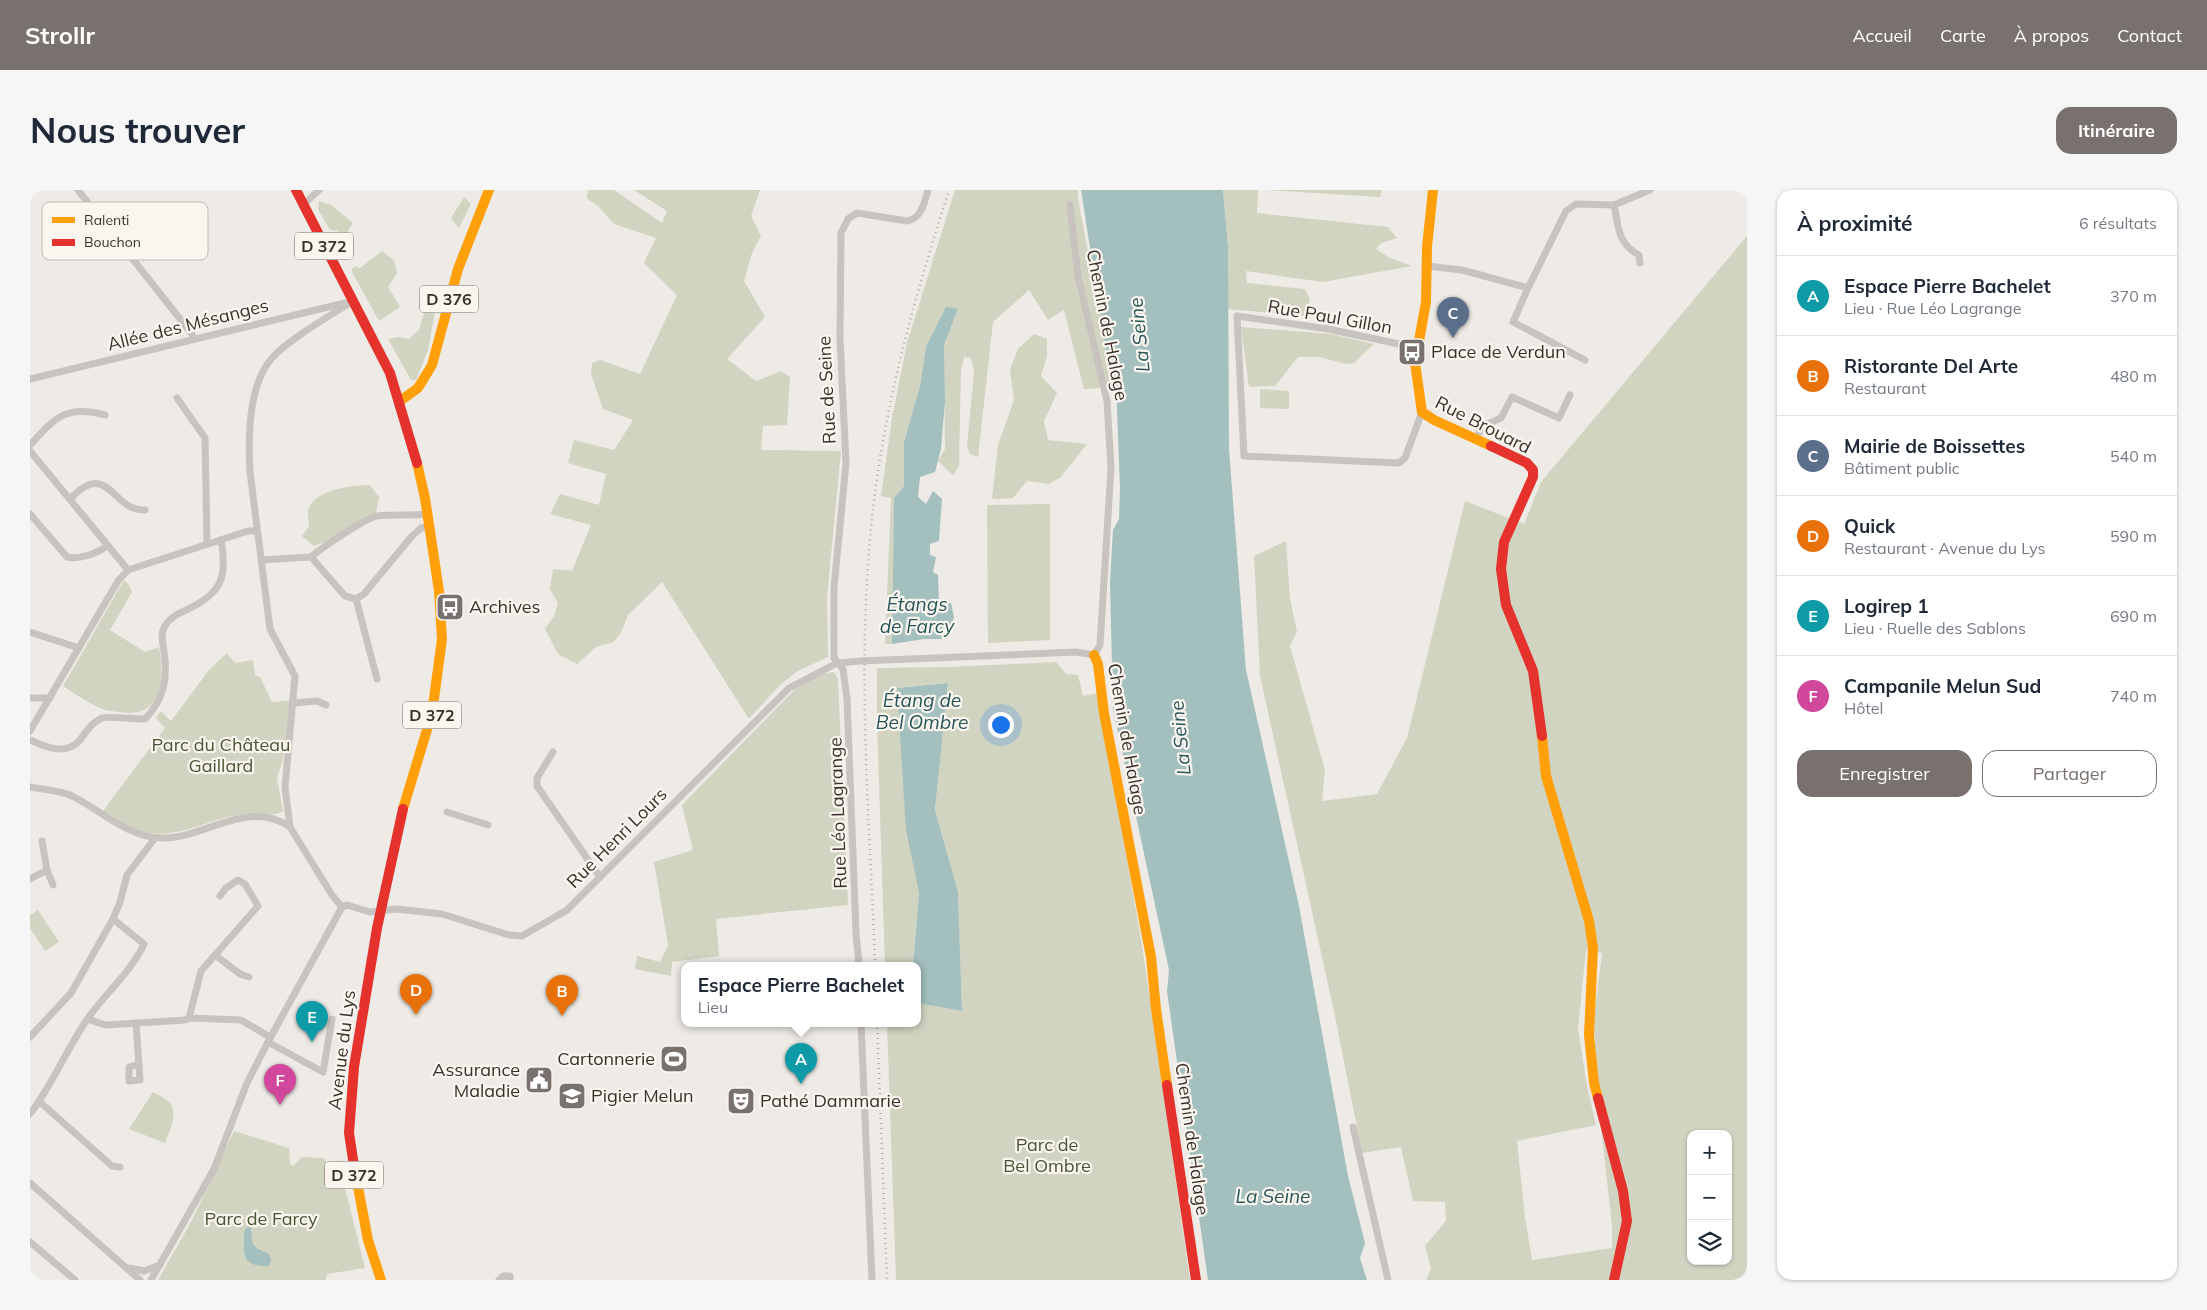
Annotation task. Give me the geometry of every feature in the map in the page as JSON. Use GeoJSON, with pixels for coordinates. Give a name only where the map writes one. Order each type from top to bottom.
{"type":"FeatureCollection","features":[{"type":"Feature","properties":{"kind":"street"},"geometry":{"type":"LineString","coordinates":[[78,190],[88,202]]}},
{"type":"Feature","properties":{"kind":"street","name":"D 372"},"geometry":{"type":"LineString","coordinates":[[296,190],[390,373],[413,446],[430,526],[442,629],[437,688],[422,750],[395,839],[381,911]]}},
{"type":"Feature","properties":{"kind":"street"},"geometry":{"type":"LineString","coordinates":[[303,205],[318,190]]}},
{"type":"Feature","properties":{"kind":"street","name":"D 376"},"geometry":{"type":"LineString","coordinates":[[400,401],[418,388],[432,366],[458,269],[476,219],[489,190]]}},
{"type":"Feature","properties":{"kind":"street","name":"Rue de Seine"},"geometry":{"type":"LineString","coordinates":[[837,663],[834,658],[834,588],[846,463],[840,338],[841,234],[848,219],[857,213],[907,221],[912,220],[921,211],[928,190]]}},
{"type":"Feature","properties":{"kind":"street"},"geometry":{"type":"LineString","coordinates":[[1418,348],[1424,325],[1427,247],[1433,190]]}},
{"type":"Feature","properties":{"kind":"street"},"geometry":{"type":"LineString","coordinates":[[1585,360],[1512,322],[1566,211],[1576,204],[1614,205],[1650,190]]}},
{"type":"Feature","properties":{"kind":"street","name":"Chemin de Halage"},"geometry":{"type":"LineString","coordinates":[[1070,205],[1078,276],[1107,401],[1110,459],[1100,645],[1094,655],[1098,664],[1104,713],[1150,948],[1156,1009],[1196,1280]]}},
{"type":"Feature","properties":{"kind":"street"},"geometry":{"type":"LineString","coordinates":[[1614,205],[1623,243],[1638,255],[1640,263]]}},
{"type":"Feature","properties":{"kind":"street"},"geometry":{"type":"LineString","coordinates":[[133,260],[194,339]]}},
{"type":"Feature","properties":{"kind":"street"},"geometry":{"type":"LineString","coordinates":[[1427,266],[1462,270],[1528,288]]}},
{"type":"Feature","properties":{"kind":"street"},"geometry":{"type":"LineString","coordinates":[[151,1280],[214,1169],[247,1083],[342,907],[332,895],[290,827],[285,787],[295,676],[270,628],[249,452],[253,406],[260,377],[271,359],[283,348],[353,301]]}},
{"type":"Feature","properties":{"kind":"street","name":"Allée des Mésanges"},"geometry":{"type":"LineString","coordinates":[[30,379],[353,301]]}},
{"type":"Feature","properties":{"kind":"street","name":"Rue Paul Gillon"},"geometry":{"type":"LineString","coordinates":[[1418,348],[1328,329],[1237,316],[1244,456],[1399,463],[1405,458],[1422,412]]}},
{"type":"Feature","properties":{"kind":"street","name":"Rue Brouard"},"geometry":{"type":"LineString","coordinates":[[1418,348],[1415,374],[1422,412],[1527,463],[1533,470],[1533,477],[1504,542],[1502,568],[1506,605],[1533,671],[1546,776],[1589,921],[1593,948],[1590,1035],[1593,1075],[1623,1191],[1627,1221],[1614,1280]]}},
{"type":"Feature","properties":{"kind":"street"},"geometry":{"type":"LineString","coordinates":[[1475,439],[1483,426],[1501,418],[1512,397],[1559,418],[1570,395]]}},
{"type":"Feature","properties":{"kind":"street"},"geometry":{"type":"LineString","coordinates":[[176,398],[205,438],[207,544]]}},
{"type":"Feature","properties":{"kind":"street"},"geometry":{"type":"LineString","coordinates":[[30,445],[60,416],[86,410],[105,415]]}},
{"type":"Feature","properties":{"kind":"street"},"geometry":{"type":"LineString","coordinates":[[30,450],[128,570]]}},
{"type":"Feature","properties":{"kind":"street"},"geometry":{"type":"LineString","coordinates":[[70,499],[78,491],[93,483],[102,484],[127,505],[136,510],[145,510]]}},
{"type":"Feature","properties":{"kind":"street"},"geometry":{"type":"LineString","coordinates":[[30,514],[67,556],[72,558],[100,551],[108,546]]}},
{"type":"Feature","properties":{"kind":"street"},"geometry":{"type":"LineString","coordinates":[[262,560],[311,557],[367,518],[428,514]]}},
{"type":"Feature","properties":{"kind":"street"},"geometry":{"type":"LineString","coordinates":[[311,557],[345,596],[356,599],[364,594],[412,536],[421,528],[430,526]]}},
{"type":"Feature","properties":{"kind":"street"},"geometry":{"type":"LineString","coordinates":[[30,731],[118,581],[128,570],[248,531],[257,531]]}},
{"type":"Feature","properties":{"kind":"street"},"geometry":{"type":"LineString","coordinates":[[30,740],[51,748],[64,749],[78,742],[90,727],[103,718],[144,719],[155,708],[163,693],[166,678],[162,633],[166,624],[177,614],[206,600],[216,590],[224,565],[221,540]]}},
{"type":"Feature","properties":{"kind":"street"},"geometry":{"type":"LineString","coordinates":[[356,599],[377,679]]}},
{"type":"Feature","properties":{"kind":"street"},"geometry":{"type":"LineString","coordinates":[[30,632],[79,648]]}},
{"type":"Feature","properties":{"kind":"street"},"geometry":{"type":"LineString","coordinates":[[837,663],[1076,652],[1094,655]]}},
{"type":"Feature","properties":{"kind":"street","name":"Rue Henri Lours"},"geometry":{"type":"LineString","coordinates":[[342,907],[347,905],[366,912],[397,909],[442,914],[509,935],[522,936],[567,910],[789,688],[837,663]]}},
{"type":"Feature","properties":{"kind":"street","name":"Rue Léo Lagrange"},"geometry":{"type":"LineString","coordinates":[[837,663],[843,669],[845,677],[850,730],[856,933],[859,962]]}},
{"type":"Feature","properties":{"kind":"street"},"geometry":{"type":"LineString","coordinates":[[30,698],[50,698]]}},
{"type":"Feature","properties":{"kind":"street"},"geometry":{"type":"LineString","coordinates":[[293,703],[317,701],[326,705]]}},
{"type":"Feature","properties":{"kind":"street"},"geometry":{"type":"LineString","coordinates":[[553,752],[537,778],[537,786],[600,877]]}},
{"type":"Feature","properties":{"kind":"street"},"geometry":{"type":"LineString","coordinates":[[30,787],[73,796],[134,832],[155,838],[172,838],[238,818],[263,816],[280,820],[290,827]]}},
{"type":"Feature","properties":{"kind":"street"},"geometry":{"type":"LineString","coordinates":[[447,812],[488,826]]}},
{"type":"Feature","properties":{"kind":"street"},"geometry":{"type":"LineString","coordinates":[[280,820],[288,814]]}},
{"type":"Feature","properties":{"kind":"street"},"geometry":{"type":"LineString","coordinates":[[30,1037],[71,993],[113,919],[120,902],[127,875],[155,838]]}},
{"type":"Feature","properties":{"kind":"street"},"geometry":{"type":"LineString","coordinates":[[42,841],[53,885]]}},
{"type":"Feature","properties":{"kind":"street"},"geometry":{"type":"LineString","coordinates":[[30,879],[48,870]]}},
{"type":"Feature","properties":{"kind":"street"},"geometry":{"type":"LineString","coordinates":[[188,1018],[201,972],[258,906],[245,884],[238,880],[226,888],[220,896]]}},
{"type":"Feature","properties":{"kind":"street","name":"Avenue du Lys"},"geometry":{"type":"LineString","coordinates":[[381,911],[354,1066],[349,1117],[351,1150],[358,1200],[368,1240],[382,1280]]}},
{"type":"Feature","properties":{"kind":"street"},"geometry":{"type":"LineString","coordinates":[[30,1114],[40,1102],[88,1019],[137,958],[144,944],[113,919]]}},
{"type":"Feature","properties":{"kind":"street"},"geometry":{"type":"LineString","coordinates":[[215,955],[240,974],[249,977]]}},
{"type":"Feature","properties":{"kind":"street"},"geometry":{"type":"LineString","coordinates":[[88,1019],[105,1025],[188,1018],[241,1020],[269,1040],[323,1072],[332,1019]]}},
{"type":"Feature","properties":{"kind":"street"},"geometry":{"type":"LineString","coordinates":[[136,1023],[139,1064]]}},
{"type":"Feature","properties":{"kind":"street"},"geometry":{"type":"LineString","coordinates":[[862,1027],[872,1280]]}},
{"type":"Feature","properties":{"kind":"street"},"geometry":{"type":"LineString","coordinates":[[40,1102],[112,1166],[120,1168]]}},
{"type":"Feature","properties":{"kind":"street"},"geometry":{"type":"LineString","coordinates":[[1353,1127],[1388,1280]]}},
{"type":"Feature","properties":{"kind":"street"},"geometry":{"type":"LineString","coordinates":[[30,1183],[140,1280]]}},
{"type":"Feature","properties":{"kind":"street"},"geometry":{"type":"LineString","coordinates":[[30,1242],[75,1280]]}},
{"type":"Feature","properties":{"kind":"street"},"geometry":{"type":"LineString","coordinates":[[123,1265],[135,1271],[144,1272],[162,1263]]}},
{"type":"Feature","properties":{"kind":"street"},"geometry":{"type":"LineString","coordinates":[[499,1280],[503,1276],[510,1276],[510,1280]]}},
{"type":"Feature","properties":{"kind":"green space"},"geometry":{"type":"Polygon","coordinates":[[[589,190],[614,190],[662,223],[667,211],[634,190],[760,190],[751,216],[761,236],[752,253],[744,281],[765,317],[727,359],[756,381],[781,371],[790,377],[787,425],[763,426],[761,450],[841,451],[827,598],[828,657],[796,672],[779,686],[749,719],[662,582],[628,615],[621,633],[613,642],[596,647],[577,664],[558,654],[545,629],[554,616],[558,603],[550,589],[553,569],[572,571],[591,525],[550,514],[560,494],[599,505],[606,474],[568,463],[574,440],[614,450],[633,420],[603,409],[591,374],[592,363],[600,360],[640,374],[677,295],[644,263],[656,238],[614,224],[598,206],[586,198],[589,190]]]}},
{"type":"Feature","properties":{"kind":"green space"},"geometry":{"type":"Polygon","coordinates":[[[955,190],[1078,190],[1078,199],[1114,387],[1084,389],[1064,310],[1048,320],[1029,290],[993,322],[978,457],[970,454],[967,446],[974,373],[971,358],[964,357],[961,370],[959,466],[953,475],[938,461],[945,449],[944,345],[958,309],[926,347],[920,386],[904,442],[904,486],[894,498],[892,644],[885,644],[891,498],[881,496],[892,418],[907,343],[955,190]]]}},
{"type":"Feature","properties":{"kind":"green space"},"geometry":{"type":"Polygon","coordinates":[[[1223,190],[1258,190],[1257,213],[1388,227],[1397,238],[1381,243],[1376,249],[1390,258],[1412,266],[1323,282],[1246,271],[1247,283],[1305,289],[1310,299],[1305,316],[1228,309],[1228,246],[1223,190]]]}},
{"type":"Feature","properties":{"kind":"green space"},"geometry":{"type":"Polygon","coordinates":[[[1266,190],[1382,190],[1380,197],[1266,190]]]}},
{"type":"Feature","properties":{"kind":"green space"},"geometry":{"type":"Polygon","coordinates":[[[464,197],[471,204],[459,228],[451,218],[464,197]]]}},
{"type":"Feature","properties":{"kind":"green space"},"geometry":{"type":"Polygon","coordinates":[[[319,201],[331,205],[353,223],[346,235],[346,242],[351,255],[347,258],[336,238],[338,231],[330,230],[318,209],[319,201]]]}},
{"type":"Feature","properties":{"kind":"green space"},"geometry":{"type":"Polygon","coordinates":[[[1747,236],[1747,1280],[1426,1280],[1431,1269],[1425,1246],[1446,1221],[1445,1202],[1413,1201],[1401,1147],[1362,1153],[1335,1016],[1260,676],[1254,556],[1286,541],[1290,599],[1297,632],[1290,646],[1325,770],[1322,801],[1377,794],[1407,738],[1465,501],[1524,524],[1541,482],[1747,236]],[[1586,950],[1578,1029],[1587,1086],[1596,1125],[1517,1141],[1525,1217],[1532,1260],[1612,1248],[1612,1226],[1596,1081],[1594,1017],[1602,953],[1586,950]]]}},
{"type":"Feature","properties":{"kind":"green space"},"geometry":{"type":"Polygon","coordinates":[[[382,251],[394,260],[397,273],[388,287],[400,307],[379,321],[351,270],[355,266],[360,268],[382,251]]]}},
{"type":"Feature","properties":{"kind":"green space"},"geometry":{"type":"Polygon","coordinates":[[[437,301],[428,350],[416,380],[411,380],[388,339],[398,337],[409,339],[419,330],[427,302],[437,301]]]}},
{"type":"Feature","properties":{"kind":"green space"},"geometry":{"type":"Polygon","coordinates":[[[1241,327],[1331,334],[1374,344],[1354,363],[1346,364],[1319,357],[1298,357],[1275,386],[1249,387],[1241,327]]]}},
{"type":"Feature","properties":{"kind":"green space"},"geometry":{"type":"Polygon","coordinates":[[[1034,334],[1047,339],[1047,356],[1041,376],[1057,393],[1044,421],[1048,440],[1087,444],[1061,477],[1049,484],[1027,481],[1013,498],[996,499],[992,498],[998,445],[1014,400],[1010,369],[1018,349],[1034,334]]]}},
{"type":"Feature","properties":{"kind":"green space"},"geometry":{"type":"Polygon","coordinates":[[[1260,389],[1289,391],[1289,409],[1260,408],[1260,389]]]}},
{"type":"Feature","properties":{"kind":"green space"},"geometry":{"type":"Polygon","coordinates":[[[370,485],[379,497],[376,513],[329,541],[314,546],[302,536],[309,526],[308,511],[318,497],[334,490],[370,485]]]}},
{"type":"Feature","properties":{"kind":"green space"},"geometry":{"type":"Polygon","coordinates":[[[1050,504],[1050,640],[988,643],[987,505],[1050,504]]]}},
{"type":"Feature","properties":{"kind":"green space"},"geometry":{"type":"Polygon","coordinates":[[[124,580],[132,592],[110,630],[145,652],[159,647],[161,660],[160,684],[157,695],[152,704],[144,710],[133,713],[102,709],[63,686],[124,580]]]}},
{"type":"Feature","properties":{"kind":"green space","name":"Parc du Château Gaillard"},"geometry":{"type":"Polygon","coordinates":[[[227,653],[235,663],[253,660],[255,675],[260,677],[272,702],[293,700],[286,740],[288,741],[277,779],[283,811],[268,815],[238,815],[163,834],[132,829],[103,811],[165,728],[156,718],[161,711],[171,721],[209,670],[227,653]]]}},
{"type":"Feature","properties":{"kind":"green space","name":"Parc de Bel Ombre"},"geometry":{"type":"Polygon","coordinates":[[[1056,662],[1066,674],[1078,675],[1083,696],[1098,693],[1143,951],[1190,1280],[896,1280],[887,1027],[921,1027],[921,1004],[962,1011],[958,892],[935,810],[948,683],[897,688],[919,893],[913,962],[885,962],[877,668],[1056,662]]]}},
{"type":"Feature","properties":{"kind":"green space"},"geometry":{"type":"Polygon","coordinates":[[[834,672],[838,679],[848,905],[716,919],[719,956],[672,962],[671,976],[635,969],[637,956],[660,962],[668,945],[654,862],[693,850],[682,805],[796,688],[819,674],[834,672]]]}},
{"type":"Feature","properties":{"kind":"green space"},"geometry":{"type":"Polygon","coordinates":[[[38,910],[59,942],[45,951],[30,928],[30,915],[38,910]]]}},
{"type":"Feature","properties":{"kind":"green space"},"geometry":{"type":"Polygon","coordinates":[[[153,1092],[167,1100],[173,1108],[172,1123],[165,1143],[129,1129],[153,1092]]]}},
{"type":"Feature","properties":{"kind":"green space","name":"Parc de Farcy"},"geometry":{"type":"Polygon","coordinates":[[[234,1131],[289,1148],[290,1164],[293,1166],[302,1157],[324,1158],[328,1166],[338,1160],[341,1162],[346,1192],[365,1268],[327,1274],[326,1280],[158,1280],[191,1222],[234,1131]]]}},
{"type":"Feature","properties":{"kind":"water","name":"La Seine"},"geometry":{"type":"Polygon","coordinates":[[[1081,190],[1223,190],[1228,246],[1229,449],[1246,670],[1299,906],[1348,1176],[1365,1243],[1360,1258],[1367,1280],[1208,1280],[1167,991],[1169,970],[1113,709],[1110,582],[1113,530],[1119,519],[1120,487],[1116,384],[1108,363],[1081,190]]]}},
{"type":"Feature","properties":{"kind":"water","name":"Étangs de Farcy"},"geometry":{"type":"Polygon","coordinates":[[[946,307],[958,309],[944,345],[945,401],[941,449],[935,472],[920,477],[918,497],[926,504],[933,491],[942,499],[939,541],[930,544],[930,555],[936,557],[933,572],[938,575],[939,603],[951,603],[954,617],[947,639],[924,639],[892,644],[894,498],[904,486],[904,442],[920,386],[926,347],[946,307]]]}},
{"type":"Feature","properties":{"kind":"water","name":"Étang de Bel Ombre"},"geometry":{"type":"Polygon","coordinates":[[[948,683],[935,810],[958,892],[962,1011],[921,1004],[921,962],[913,962],[919,893],[906,830],[897,688],[948,683]]]}},
{"type":"Feature","properties":{"kind":"water"},"geometry":{"type":"Polygon","coordinates":[[[248,1226],[251,1228],[254,1246],[269,1254],[271,1259],[269,1266],[252,1264],[246,1258],[244,1237],[248,1226]]]}},
{"type":"Feature","properties":{"kind":"railway"},"geometry":{"type":"LineString","coordinates":[[875,962],[865,707],[866,603],[873,505],[888,413],[898,368],[909,323],[949,190]]}},
{"type":"Feature","properties":{"kind":"railway"},"geometry":{"type":"LineString","coordinates":[[877,1027],[887,1280]]}},
{"type":"Feature","properties":{"kind":"traffic: slow"},"geometry":{"type":"LineString","coordinates":[[400,401],[418,388],[432,365],[458,269],[489,190]]}},
{"type":"Feature","properties":{"kind":"traffic: slow"},"geometry":{"type":"LineString","coordinates":[[1433,190],[1427,247],[1426,302],[1415,363],[1422,412],[1434,420],[1491,446]]}},
{"type":"Feature","properties":{"kind":"traffic: slow"},"geometry":{"type":"LineString","coordinates":[[403,809],[432,713],[442,639],[439,591],[425,498],[417,463]]}},
{"type":"Feature","properties":{"kind":"traffic: slow"},"geometry":{"type":"LineString","coordinates":[[1094,655],[1098,664],[1104,713],[1151,957],[1167,1085]]}},
{"type":"Feature","properties":{"kind":"traffic: slow"},"geometry":{"type":"LineString","coordinates":[[1542,736],[1546,776],[1589,921],[1593,948],[1589,1035],[1594,1083],[1598,1098]]}},
{"type":"Feature","properties":{"kind":"traffic: slow"},"geometry":{"type":"LineString","coordinates":[[354,1166],[368,1240],[381,1280]]}},
{"type":"Feature","properties":{"kind":"traffic: jam"},"geometry":{"type":"LineString","coordinates":[[296,190],[390,373],[417,463]]}},
{"type":"Feature","properties":{"kind":"traffic: jam"},"geometry":{"type":"LineString","coordinates":[[1491,446],[1527,463],[1533,470],[1533,477],[1504,542],[1501,569],[1506,605],[1533,671],[1542,736]]}},
{"type":"Feature","properties":{"kind":"traffic: jam"},"geometry":{"type":"LineString","coordinates":[[354,1166],[349,1133],[354,1067],[377,928],[403,809]]}},
{"type":"Feature","properties":{"kind":"traffic: jam"},"geometry":{"type":"LineString","coordinates":[[1167,1085],[1196,1280]]}},
{"type":"Feature","properties":{"kind":"traffic: jam"},"geometry":{"type":"LineString","coordinates":[[1598,1098],[1623,1191],[1627,1221],[1614,1280]]}},
{"type":"Feature","properties":{"kind":"place","name":"Mairie de Boissettes"},"geometry":{"type":"Point","coordinates":[1453,338]}},
{"type":"Feature","properties":{"kind":"place","name":"Place de Verdun"},"geometry":{"type":"Point","coordinates":[1412,352]}},
{"type":"Feature","properties":{"kind":"place","name":"Archives"},"geometry":{"type":"Point","coordinates":[450,607]}},
{"type":"Feature","properties":{"kind":"place","name":"Quick"},"geometry":{"type":"Point","coordinates":[416,1015]}},
{"type":"Feature","properties":{"kind":"place","name":"Ristorante Del Arte"},"geometry":{"type":"Point","coordinates":[562,1016]}},
{"type":"Feature","properties":{"kind":"place","name":"Logirep 1"},"geometry":{"type":"Point","coordinates":[312,1042]}},
{"type":"Feature","properties":{"kind":"place","name":"Cartonnerie"},"geometry":{"type":"Point","coordinates":[674,1059]}},
{"type":"Feature","properties":{"kind":"place","name":"Assurance Maladie"},"geometry":{"type":"Point","coordinates":[539,1080]}},
{"type":"Feature","properties":{"kind":"place","name":"Espace Pierre Bachelet"},"geometry":{"type":"Point","coordinates":[801,1084]}},
{"type":"Feature","properties":{"kind":"place","name":"Pigier Melun"},"geometry":{"type":"Point","coordinates":[572,1096]}},
{"type":"Feature","properties":{"kind":"place","name":"Pathé Dammarie"},"geometry":{"type":"Point","coordinates":[741,1101]}},
{"type":"Feature","properties":{"kind":"place","name":"Campanile Melun Sud"},"geometry":{"type":"Point","coordinates":[280,1105]}}]}
